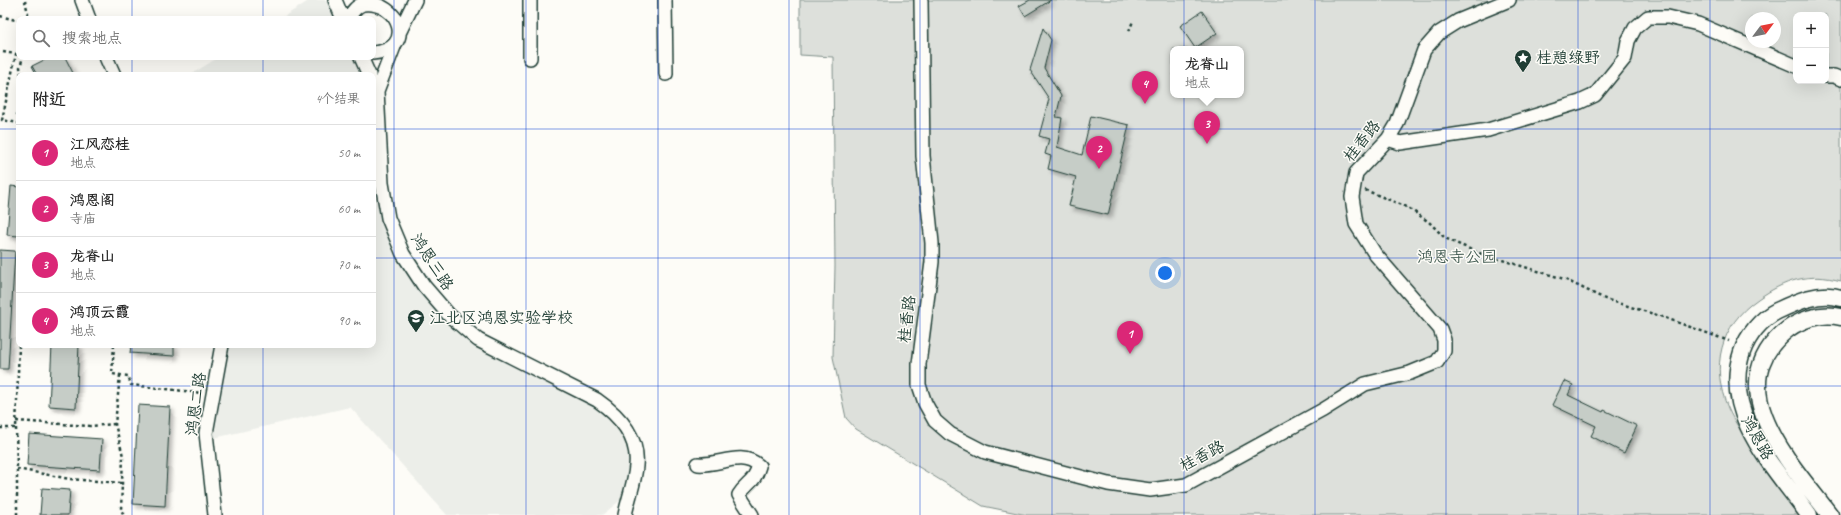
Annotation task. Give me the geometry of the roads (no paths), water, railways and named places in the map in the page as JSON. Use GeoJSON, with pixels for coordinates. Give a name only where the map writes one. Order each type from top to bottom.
{"type":"FeatureCollection","features":[{"type":"Feature","properties":{"kind":"main road","name":"鸿恩路"},"geometry":{"type":"LineString","coordinates":[[1809,515],[1749,430],[1740,407],[1736,385],[1738,364],[1745,345],[1756,328],[1773,313],[1793,304],[1815,297],[1841,298]]}},
{"type":"Feature","properties":{"kind":"main road","name":"鸿恩路"},"geometry":{"type":"LineString","coordinates":[[1830,515],[1775,442],[1761,406],[1758,374],[1762,358],[1772,343],[1786,330],[1802,321],[1817,316],[1841,317]]}},
{"type":"Feature","properties":{"kind":"street"},"geometry":{"type":"LineString","coordinates":[[82,0],[88,16]]}},
{"type":"Feature","properties":{"kind":"street"},"geometry":{"type":"LineString","coordinates":[[335,0],[342,16]]}},
{"type":"Feature","properties":{"kind":"street"},"geometry":{"type":"LineString","coordinates":[[376,85],[415,0]]}},
{"type":"Feature","properties":{"kind":"street"},"geometry":{"type":"LineString","coordinates":[[530,0],[530,58]]}},
{"type":"Feature","properties":{"kind":"street"},"geometry":{"type":"LineString","coordinates":[[665,0],[666,74]]}},
{"type":"Feature","properties":{"kind":"street","name":"桂香路"},"geometry":{"type":"LineString","coordinates":[[921,0],[923,156],[932,243],[932,262],[919,364],[919,385],[925,403],[935,421],[950,434],[985,452],[1108,484],[1150,490],[1186,485],[1323,410],[1365,384],[1410,373],[1437,362],[1444,351],[1444,340],[1440,329],[1375,254],[1356,224],[1352,197],[1356,173],[1388,139],[1397,124],[1424,50],[1439,33],[1458,21],[1509,0]]}},
{"type":"Feature","properties":{"kind":"street"},"geometry":{"type":"LineString","coordinates":[[351,16],[355,9],[361,4],[378,1],[393,10],[399,19],[397,39],[388,49],[376,54]]}},
{"type":"Feature","properties":{"kind":"street"},"geometry":{"type":"LineString","coordinates":[[1388,139],[1400,143],[1488,130],[1590,98],[1595,95],[1624,58],[1628,40],[1636,28],[1648,17],[1668,16],[1698,24],[1725,37],[1750,45],[1793,65]]}},
{"type":"Feature","properties":{"kind":"street"},"geometry":{"type":"LineString","coordinates":[[107,60],[113,72]]}},
{"type":"Feature","properties":{"kind":"street"},"geometry":{"type":"LineString","coordinates":[[362,60],[368,72]]}},
{"type":"Feature","properties":{"kind":"street"},"geometry":{"type":"LineString","coordinates":[[1829,76],[1834,76],[1841,79]]}},
{"type":"Feature","properties":{"kind":"street","name":"鸿恩三路"},"geometry":{"type":"LineString","coordinates":[[376,101],[382,183],[388,218],[403,254],[424,286],[449,316],[478,340],[597,400],[613,411],[627,428],[635,446],[636,466],[624,513]]}},
{"type":"Feature","properties":{"kind":"street","name":"鸿恩二路"},"geometry":{"type":"LineString","coordinates":[[215,515],[206,433],[221,348]]}},
{"type":"Feature","properties":{"kind":"street"},"geometry":{"type":"LineString","coordinates":[[698,464],[707,465],[740,458],[753,461],[759,466],[756,476],[750,485],[744,488],[739,495],[752,515]]}},
{"type":"Feature","properties":{"kind":"place","name":"桂憩绿野"},"geometry":{"type":"Point","coordinates":[1523,73]}},
{"type":"Feature","properties":{"kind":"place","name":"鸿顶云霞"},"geometry":{"type":"Point","coordinates":[1145,104]}},
{"type":"Feature","properties":{"kind":"place","name":"龙脊山"},"geometry":{"type":"Point","coordinates":[1207,144]}},
{"type":"Feature","properties":{"kind":"place","name":"鸿恩阁"},"geometry":{"type":"Point","coordinates":[1099,169]}},
{"type":"Feature","properties":{"kind":"place","name":"江北区鸿恩实验学校"},"geometry":{"type":"Point","coordinates":[416,333]}},
{"type":"Feature","properties":{"kind":"place","name":"江风恋桂"},"geometry":{"type":"Point","coordinates":[1130,354]}},
{"type":"Feature","properties":{"kind":"park label","name":"鸿恩寺公园"},"geometry":{"type":"Point","coordinates":[1457,257]}}]}
